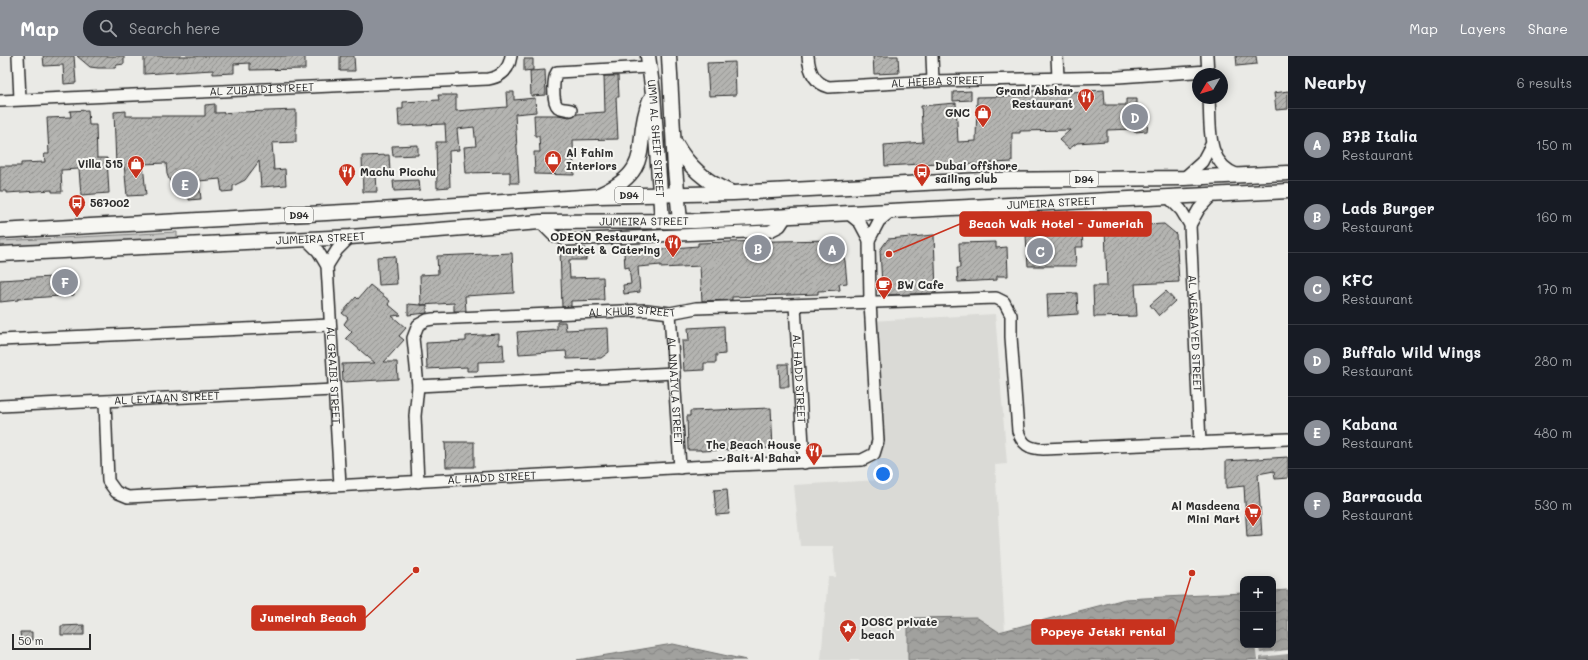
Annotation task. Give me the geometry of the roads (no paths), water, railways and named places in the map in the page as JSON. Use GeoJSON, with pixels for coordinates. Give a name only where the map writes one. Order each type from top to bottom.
{"type":"FeatureCollection","features":[{"type":"Feature","properties":{"kind":"main road","name":"UMM AL SHEIF STREET"},"geometry":{"type":"LineString","coordinates":[[669,56],[680,221]]}},
{"type":"Feature","properties":{"kind":"main road","name":"UMM AL SHEIF STREET"},"geometry":{"type":"LineString","coordinates":[[648,62],[653,93],[662,221]]}},
{"type":"Feature","properties":{"kind":"main road"},"geometry":{"type":"LineString","coordinates":[[598,196],[625,180],[640,159],[646,113],[653,93]]}},
{"type":"Feature","properties":{"kind":"main road"},"geometry":{"type":"LineString","coordinates":[[674,143],[699,174],[719,187],[733,193]]}},
{"type":"Feature","properties":{"kind":"main road","name":"JUMEIRA STREET"},"geometry":{"type":"LineString","coordinates":[[0,231],[357,212],[598,196],[733,193],[982,180],[1184,178],[1288,173]]}},
{"type":"Feature","properties":{"kind":"main road","name":"JUMEIRA STREET"},"geometry":{"type":"LineString","coordinates":[[0,254],[350,237],[540,222],[680,221],[786,217],[1288,191]]}},
{"type":"Feature","properties":{"kind":"street"},"geometry":{"type":"LineString","coordinates":[[18,56],[20,99]]}},
{"type":"Feature","properties":{"kind":"street","name":"AL ZUBAIDI STREET"},"geometry":{"type":"LineString","coordinates":[[0,100],[488,79],[502,74],[507,69],[511,56]]}},
{"type":"Feature","properties":{"kind":"street","name":"AL HEEBA STREET"},"geometry":{"type":"LineString","coordinates":[[808,56],[809,67],[815,80],[821,85],[829,87],[933,81],[1118,77],[1192,73]]}},
{"type":"Feature","properties":{"kind":"street"},"geometry":{"type":"LineString","coordinates":[[932,56],[933,81]]}},
{"type":"Feature","properties":{"kind":"street"},"geometry":{"type":"LineString","coordinates":[[1057,56],[1058,78]]}},
{"type":"Feature","properties":{"kind":"street"},"geometry":{"type":"LineString","coordinates":[[1207,56],[1208,68]]}},
{"type":"Feature","properties":{"kind":"street"},"geometry":{"type":"LineString","coordinates":[[571,110],[559,108],[556,105],[554,80],[557,72],[648,62]]}},
{"type":"Feature","properties":{"kind":"street"},"geometry":{"type":"LineString","coordinates":[[1210,104],[1211,145],[1220,162],[1232,173],[1238,175]]}},
{"type":"Feature","properties":{"kind":"street"},"geometry":{"type":"LineString","coordinates":[[1184,178],[1202,162],[1211,145]]}},
{"type":"Feature","properties":{"kind":"street"},"geometry":{"type":"LineString","coordinates":[[1169,198],[1181,210],[1190,225],[1199,209],[1211,196]]}},
{"type":"Feature","properties":{"kind":"street"},"geometry":{"type":"LineString","coordinates":[[804,463],[862,460],[870,457],[876,450],[878,441],[870,302],[869,240],[874,227],[890,212]]}},
{"type":"Feature","properties":{"kind":"street"},"geometry":{"type":"LineString","coordinates":[[849,214],[860,222],[869,240]]}},
{"type":"Feature","properties":{"kind":"street"},"geometry":{"type":"LineString","coordinates":[[540,222],[553,236],[565,240],[770,230],[780,226],[786,217]]}},
{"type":"Feature","properties":{"kind":"street","name":"AL WESAAYED STREET"},"geometry":{"type":"LineString","coordinates":[[1190,225],[1200,443]]}},
{"type":"Feature","properties":{"kind":"street"},"geometry":{"type":"LineString","coordinates":[[327,266],[337,250],[350,237]]}},
{"type":"Feature","properties":{"kind":"street","name":"AL GRAIBI STREET"},"geometry":{"type":"LineString","coordinates":[[306,239],[318,251],[327,266],[340,485]]}},
{"type":"Feature","properties":{"kind":"street","name":"AL KHUB STREET"},"geometry":{"type":"LineString","coordinates":[[418,482],[415,416],[418,386],[414,334],[418,325],[427,320],[646,310],[670,313],[696,308],[990,298],[1004,302],[1011,315],[1011,341],[1018,431],[1024,444],[1036,449],[1200,443]]}},
{"type":"Feature","properties":{"kind":"street","name":"AL HADD STREET"},"geometry":{"type":"LineString","coordinates":[[105,402],[108,481],[112,489],[124,496],[804,463],[795,305]]}},
{"type":"Feature","properties":{"kind":"street","name":"AL NNAIYLA STREET"},"geometry":{"type":"LineString","coordinates":[[670,313],[680,468]]}},
{"type":"Feature","properties":{"kind":"street"},"geometry":{"type":"LineString","coordinates":[[0,340],[330,325]]}},
{"type":"Feature","properties":{"kind":"street"},"geometry":{"type":"LineString","coordinates":[[418,386],[674,373]]}},
{"type":"Feature","properties":{"kind":"street","name":"AL LEYIAAN STREET"},"geometry":{"type":"LineString","coordinates":[[0,406],[334,390]]}},
{"type":"Feature","properties":{"kind":"street"},"geometry":{"type":"LineString","coordinates":[[1200,443],[1288,439]]}},
{"type":"Feature","properties":{"kind":"water"},"geometry":{"type":"Polygon","coordinates":[[[1288,590],[1288,660],[908,660],[908,621],[912,618],[976,617],[999,632],[1125,599],[1240,593],[1240,648],[1276,648],[1276,591],[1288,590]]]}},
{"type":"Feature","properties":{"kind":"water"},"geometry":{"type":"Polygon","coordinates":[[[673,644],[746,660],[577,660],[673,644]]]}},
{"type":"Feature","properties":{"kind":"place","name":"Grand Abshar Restaurant"},"geometry":{"type":"Point","coordinates":[1086,112]}},
{"type":"Feature","properties":{"kind":"place","name":"Buffalo Wild Wings"},"geometry":{"type":"Point","coordinates":[1135,117]}},
{"type":"Feature","properties":{"kind":"place","name":"GNC"},"geometry":{"type":"Point","coordinates":[983,128]}},
{"type":"Feature","properties":{"kind":"place","name":"Al Fahim Interiors"},"geometry":{"type":"Point","coordinates":[553,174]}},
{"type":"Feature","properties":{"kind":"place","name":"Villa 515"},"geometry":{"type":"Point","coordinates":[136,179]}},
{"type":"Feature","properties":{"kind":"place","name":"Kabana"},"geometry":{"type":"Point","coordinates":[185,184]}},
{"type":"Feature","properties":{"kind":"place","name":"Machu Picchu"},"geometry":{"type":"Point","coordinates":[347,187]}},
{"type":"Feature","properties":{"kind":"place","name":"Dubai offshore sailing club"},"geometry":{"type":"Point","coordinates":[922,187]}},
{"type":"Feature","properties":{"kind":"place","name":"567002"},"geometry":{"type":"Point","coordinates":[77,218]}},
{"type":"Feature","properties":{"kind":"place","name":"Lads Burger"},"geometry":{"type":"Point","coordinates":[758,248]}},
{"type":"Feature","properties":{"kind":"place","name":"B7B Italia"},"geometry":{"type":"Point","coordinates":[832,249]}},
{"type":"Feature","properties":{"kind":"place","name":"KFC"},"geometry":{"type":"Point","coordinates":[1040,251]}},
{"type":"Feature","properties":{"kind":"place","name":"Beach Walk Hotel - Jumeriah"},"geometry":{"type":"Point","coordinates":[889,254]}},
{"type":"Feature","properties":{"kind":"place","name":"ODEON Restaurant, Market & Catering"},"geometry":{"type":"Point","coordinates":[673,258]}},
{"type":"Feature","properties":{"kind":"place","name":"Barracuda"},"geometry":{"type":"Point","coordinates":[65,282]}},
{"type":"Feature","properties":{"kind":"place","name":"BW Cafe"},"geometry":{"type":"Point","coordinates":[884,300]}},
{"type":"Feature","properties":{"kind":"place","name":"The Beach House - Bait Al Bahar"},"geometry":{"type":"Point","coordinates":[814,466]}},
{"type":"Feature","properties":{"kind":"place","name":"Al Masdeena Mini Mart"},"geometry":{"type":"Point","coordinates":[1253,527]}},
{"type":"Feature","properties":{"kind":"place","name":"Jumeirah Beach"},"geometry":{"type":"Point","coordinates":[416,570]}},
{"type":"Feature","properties":{"kind":"place","name":"Popeye Jetski rental"},"geometry":{"type":"Point","coordinates":[1192,573]}},
{"type":"Feature","properties":{"kind":"place","name":"DOSC private beach"},"geometry":{"type":"Point","coordinates":[848,643]}}]}
